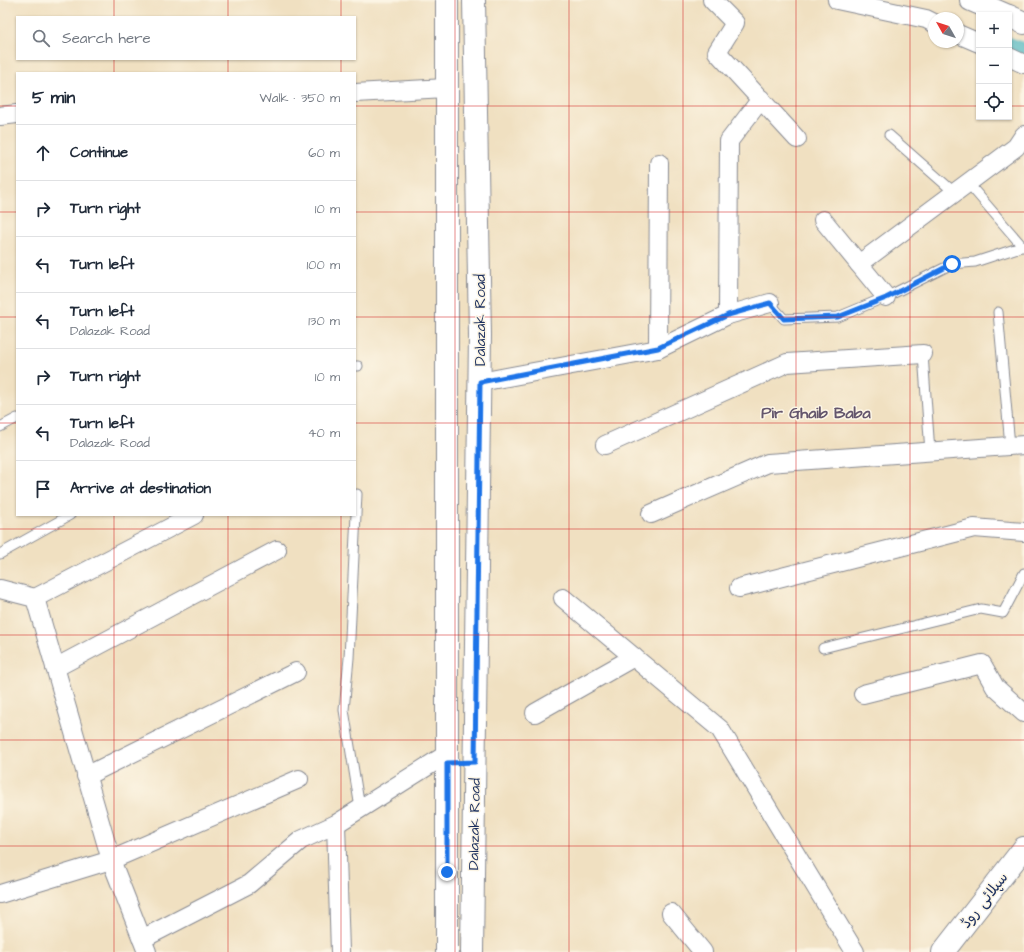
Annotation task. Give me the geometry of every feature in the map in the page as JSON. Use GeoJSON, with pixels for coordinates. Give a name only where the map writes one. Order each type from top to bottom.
{"type":"FeatureCollection","features":[{"type":"Feature","properties":{"kind":"main road","name":"Dalazak Road"},"geometry":{"type":"LineString","coordinates":[[447,0],[447,952]]}},
{"type":"Feature","properties":{"kind":"main road","name":"Dalazak Road"},"geometry":{"type":"LineString","coordinates":[[472,952],[480,382],[474,0]]}},
{"type":"Feature","properties":{"kind":"main road"},"geometry":{"type":"LineString","coordinates":[[971,0],[999,12]]}},
{"type":"Feature","properties":{"kind":"main road"},"geometry":{"type":"LineString","coordinates":[[1012,17],[1024,23]]}},
{"type":"Feature","properties":{"kind":"main road"},"geometry":{"type":"LineString","coordinates":[[447,758],[475,762]]}},
{"type":"Feature","properties":{"kind":"main road","name":"سپلائی روڈ"},"geometry":{"type":"LineString","coordinates":[[943,952],[1024,848]]}},
{"type":"Feature","properties":{"kind":"street"},"geometry":{"type":"LineString","coordinates":[[712,0],[735,23],[717,52],[797,139]]}},
{"type":"Feature","properties":{"kind":"street"},"geometry":{"type":"LineString","coordinates":[[837,0],[928,20]]}},
{"type":"Feature","properties":{"kind":"street"},"geometry":{"type":"LineString","coordinates":[[964,37],[976,42]]}},
{"type":"Feature","properties":{"kind":"street"},"geometry":{"type":"LineString","coordinates":[[1012,58],[1024,64]]}},
{"type":"Feature","properties":{"kind":"street"},"geometry":{"type":"LineString","coordinates":[[356,93],[446,88]]}},
{"type":"Feature","properties":{"kind":"street"},"geometry":{"type":"LineString","coordinates":[[728,315],[729,141],[761,99]]}},
{"type":"Feature","properties":{"kind":"street"},"geometry":{"type":"LineString","coordinates":[[0,116],[16,114]]}},
{"type":"Feature","properties":{"kind":"street"},"geometry":{"type":"LineString","coordinates":[[859,264],[1016,147],[1024,135]]}},
{"type":"Feature","properties":{"kind":"street"},"geometry":{"type":"LineString","coordinates":[[658,348],[659,163]]}},
{"type":"Feature","properties":{"kind":"street"},"geometry":{"type":"LineString","coordinates":[[823,220],[886,298]]}},
{"type":"Feature","properties":{"kind":"street"},"geometry":{"type":"LineString","coordinates":[[480,382],[658,348],[728,315],[770,303]]}},
{"type":"Feature","properties":{"kind":"street"},"geometry":{"type":"LineString","coordinates":[[605,445],[787,363],[923,354]]}},
{"type":"Feature","properties":{"kind":"street"},"geometry":{"type":"LineString","coordinates":[[651,514],[768,463],[1017,446]]}},
{"type":"Feature","properties":{"kind":"street"},"geometry":{"type":"LineString","coordinates":[[0,589],[35,598],[192,516]]}},
{"type":"Feature","properties":{"kind":"street"},"geometry":{"type":"LineString","coordinates":[[739,588],[974,528],[1024,532]]}},
{"type":"Feature","properties":{"kind":"street"},"geometry":{"type":"LineString","coordinates":[[55,668],[277,550]]}},
{"type":"Feature","properties":{"kind":"street"},"geometry":{"type":"LineString","coordinates":[[35,598],[111,860],[145,946],[249,884],[302,840],[336,824],[360,808],[447,758]]}},
{"type":"Feature","properties":{"kind":"street"},"geometry":{"type":"LineString","coordinates":[[563,598],[720,729],[855,952]]}},
{"type":"Feature","properties":{"kind":"street"},"geometry":{"type":"LineString","coordinates":[[535,713],[634,658]]}},
{"type":"Feature","properties":{"kind":"street"},"geometry":{"type":"LineString","coordinates":[[863,694],[982,664],[995,688],[1024,713]]}},
{"type":"Feature","properties":{"kind":"street"},"geometry":{"type":"LineString","coordinates":[[86,776],[296,672]]}},
{"type":"Feature","properties":{"kind":"street"},"geometry":{"type":"LineString","coordinates":[[0,894],[111,860],[299,779]]}},
{"type":"Feature","properties":{"kind":"street"},"geometry":{"type":"LineString","coordinates":[[336,824],[340,952]]}},
{"type":"Feature","properties":{"kind":"street"},"geometry":{"type":"LineString","coordinates":[[671,913],[702,952]]}},
{"type":"Feature","properties":{"kind":"lane"},"geometry":{"type":"LineString","coordinates":[[770,303],[784,319],[838,317],[886,298],[952,264],[975,262],[1023,246],[961,188],[889,135]]}},
{"type":"Feature","properties":{"kind":"lane"},"geometry":{"type":"LineString","coordinates":[[998,312],[1017,446]]}},
{"type":"Feature","properties":{"kind":"lane"},"geometry":{"type":"LineString","coordinates":[[923,354],[930,452]]}},
{"type":"Feature","properties":{"kind":"lane"},"geometry":{"type":"LineString","coordinates":[[0,427],[16,419]]}},
{"type":"Feature","properties":{"kind":"lane"},"geometry":{"type":"LineString","coordinates":[[356,494],[349,658],[344,710],[360,808]]}},
{"type":"Feature","properties":{"kind":"lane"},"geometry":{"type":"LineString","coordinates":[[0,554],[68,516]]}},
{"type":"Feature","properties":{"kind":"lane"},"geometry":{"type":"LineString","coordinates":[[823,648],[981,609],[1003,613],[1024,572]]}},
{"type":"Feature","properties":{"kind":"waterway"},"geometry":{"type":"LineString","coordinates":[[1012,48],[1024,53]]}},
{"type":"Feature","properties":{"kind":"district","name":"Pir Ghaib Baba"},"geometry":{"type":"Point","coordinates":[816,412]}},
{"type":"Feature","properties":{"kind":"route"},"geometry":{"type":"LineString","coordinates":[[447,872],[447,763],[475,762],[480,382],[658,348],[728,315],[770,303],[784,319],[838,317],[886,298],[952,264]]}}]}
